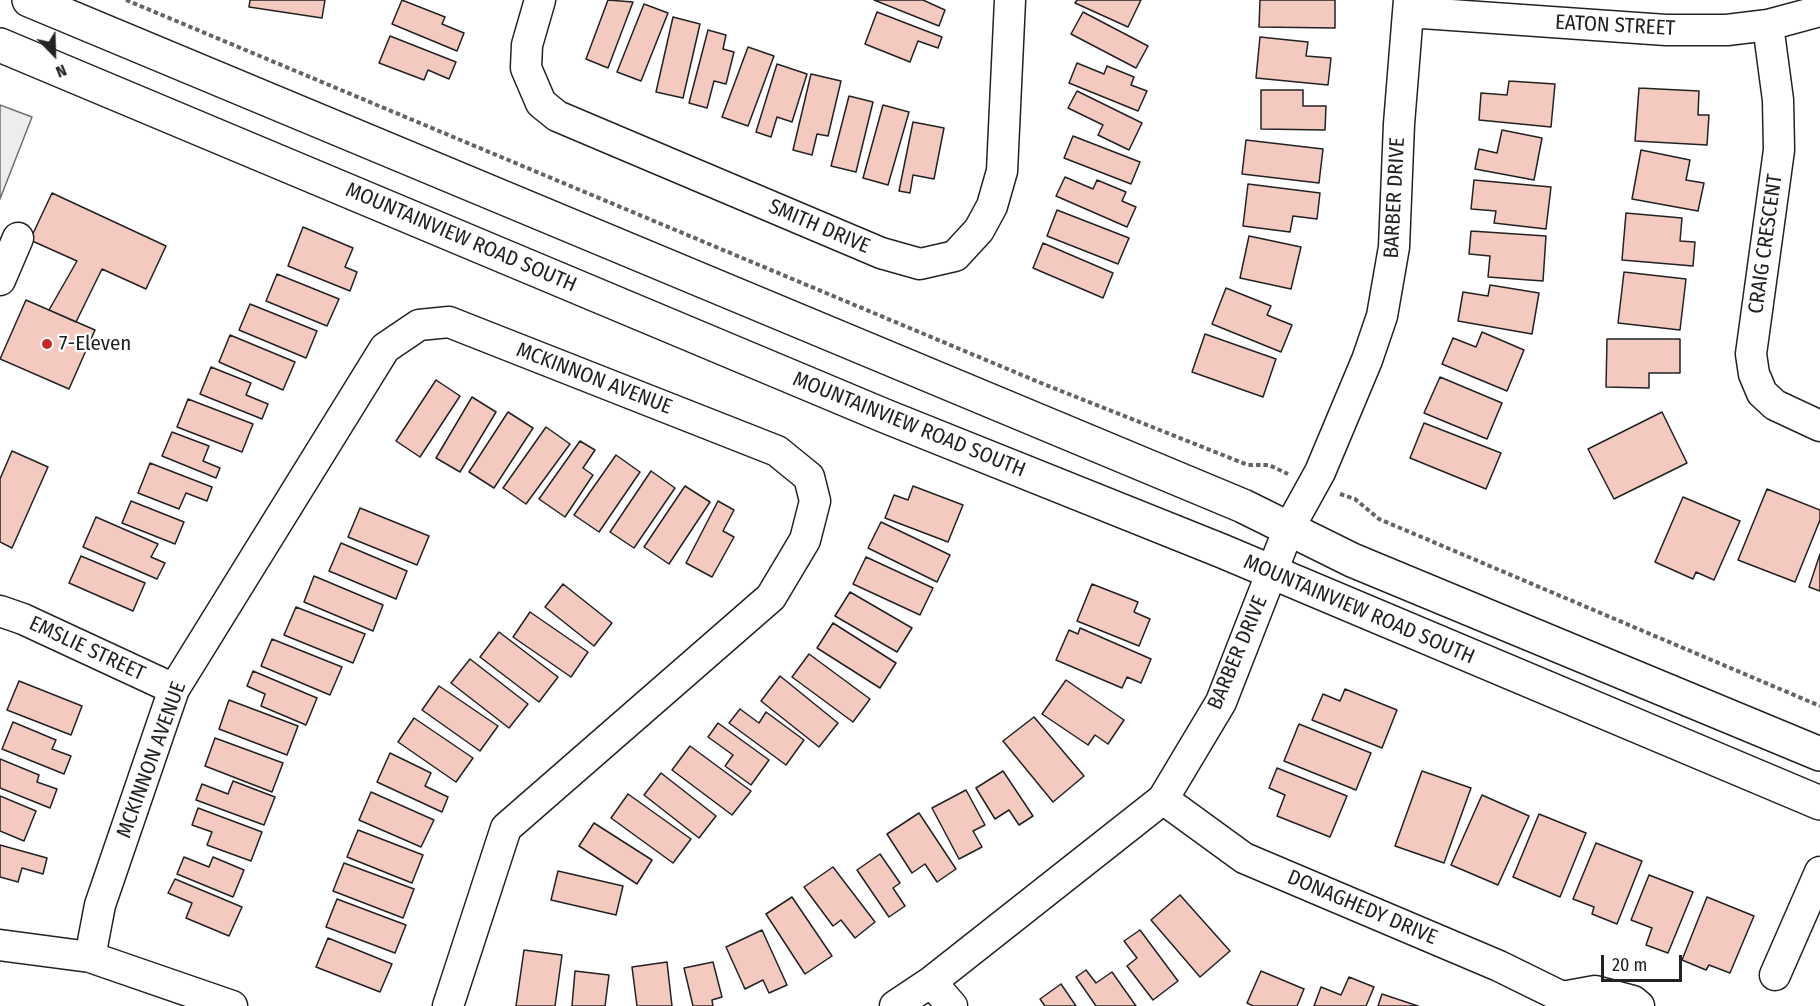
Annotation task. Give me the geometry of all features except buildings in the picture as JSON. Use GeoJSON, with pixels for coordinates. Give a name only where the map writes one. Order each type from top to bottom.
{"type":"FeatureCollection","features":[{"type":"Feature","properties":{"kind":"main road","name":"MOUNTAINVIEW ROAD SOUTH"},"geometry":{"type":"LineString","coordinates":[[29,0],[1243,506],[1363,565],[1820,754]]}},
{"type":"Feature","properties":{"kind":"main road","name":"MOUNTAINVIEW ROAD SOUTH"},"geometry":{"type":"LineString","coordinates":[[0,45],[885,416],[1271,573],[1820,803]]}},
{"type":"Feature","properties":{"kind":"street","name":"SMITH DRIVE"},"geometry":{"type":"LineString","coordinates":[[540,0],[527,45],[526,68],[541,104],[557,116],[881,253],[920,264],[955,256],[979,230],[992,206],[1002,171],[1010,0]]}},
{"type":"Feature","properties":{"kind":"street","name":"BARBER DRIVE"},"geometry":{"type":"LineString","coordinates":[[894,1006],[931,982],[1162,799],[1221,702],[1289,528],[1314,485],[1367,360],[1382,316],[1390,280],[1409,6]]}},
{"type":"Feature","properties":{"kind":"street","name":"EATON STREET"},"geometry":{"type":"LineString","coordinates":[[1409,6],[1666,30],[1727,30],[1768,25],[1820,10]]}},
{"type":"Feature","properties":{"kind":"street","name":"CRAIG CRESCENT"},"geometry":{"type":"LineString","coordinates":[[1768,25],[1778,100],[1779,150],[1751,354],[1754,374],[1762,393],[1775,405],[1820,426]]}},
{"type":"Feature","properties":{"kind":"street"},"geometry":{"type":"LineString","coordinates":[[0,280],[18,238]]}},
{"type":"Feature","properties":{"kind":"street","name":"MCKINNON AVENUE"},"geometry":{"type":"LineString","coordinates":[[90,957],[100,905],[174,689],[385,348],[419,326],[449,322],[777,451],[810,477],[815,501],[805,540],[771,597],[506,828],[447,1006]]}},
{"type":"Feature","properties":{"kind":"street","name":"EMSLIE STREET"},"geometry":{"type":"LineString","coordinates":[[0,611],[23,619],[174,689]]}},
{"type":"Feature","properties":{"kind":"street","name":"DONAGHEDY DRIVE"},"geometry":{"type":"LineString","coordinates":[[1162,799],[1244,858],[1499,966],[1560,1001]]}},
{"type":"Feature","properties":{"kind":"street"},"geometry":{"type":"LineString","coordinates":[[1775,975],[1820,872]]}},
{"type":"Feature","properties":{"kind":"street"},"geometry":{"type":"LineString","coordinates":[[0,945],[90,957],[121,965],[232,1006]]}},
{"type":"Feature","properties":{"kind":"street"},"geometry":{"type":"LineString","coordinates":[[931,982],[952,1006]]}},
{"type":"Feature","properties":{"kind":"street"},"geometry":{"type":"LineString","coordinates":[[1560,1001],[1595,991],[1634,1001],[1639,1006]]}},
{"type":"Feature","properties":{"kind":"path"},"geometry":{"type":"LineString","coordinates":[[126,0],[1041,383],[1248,465],[1269,465],[1314,485],[1355,499],[1379,519],[1820,706]]}},
{"type":"Feature","properties":{"kind":"shaded area"},"geometry":{"type":"Polygon","coordinates":[[[0,105],[32,117],[0,199],[0,105]]]}},
{"type":"Feature","properties":{"kind":"place","name":"7-Eleven"},"geometry":{"type":"Point","coordinates":[47,344]}}]}
